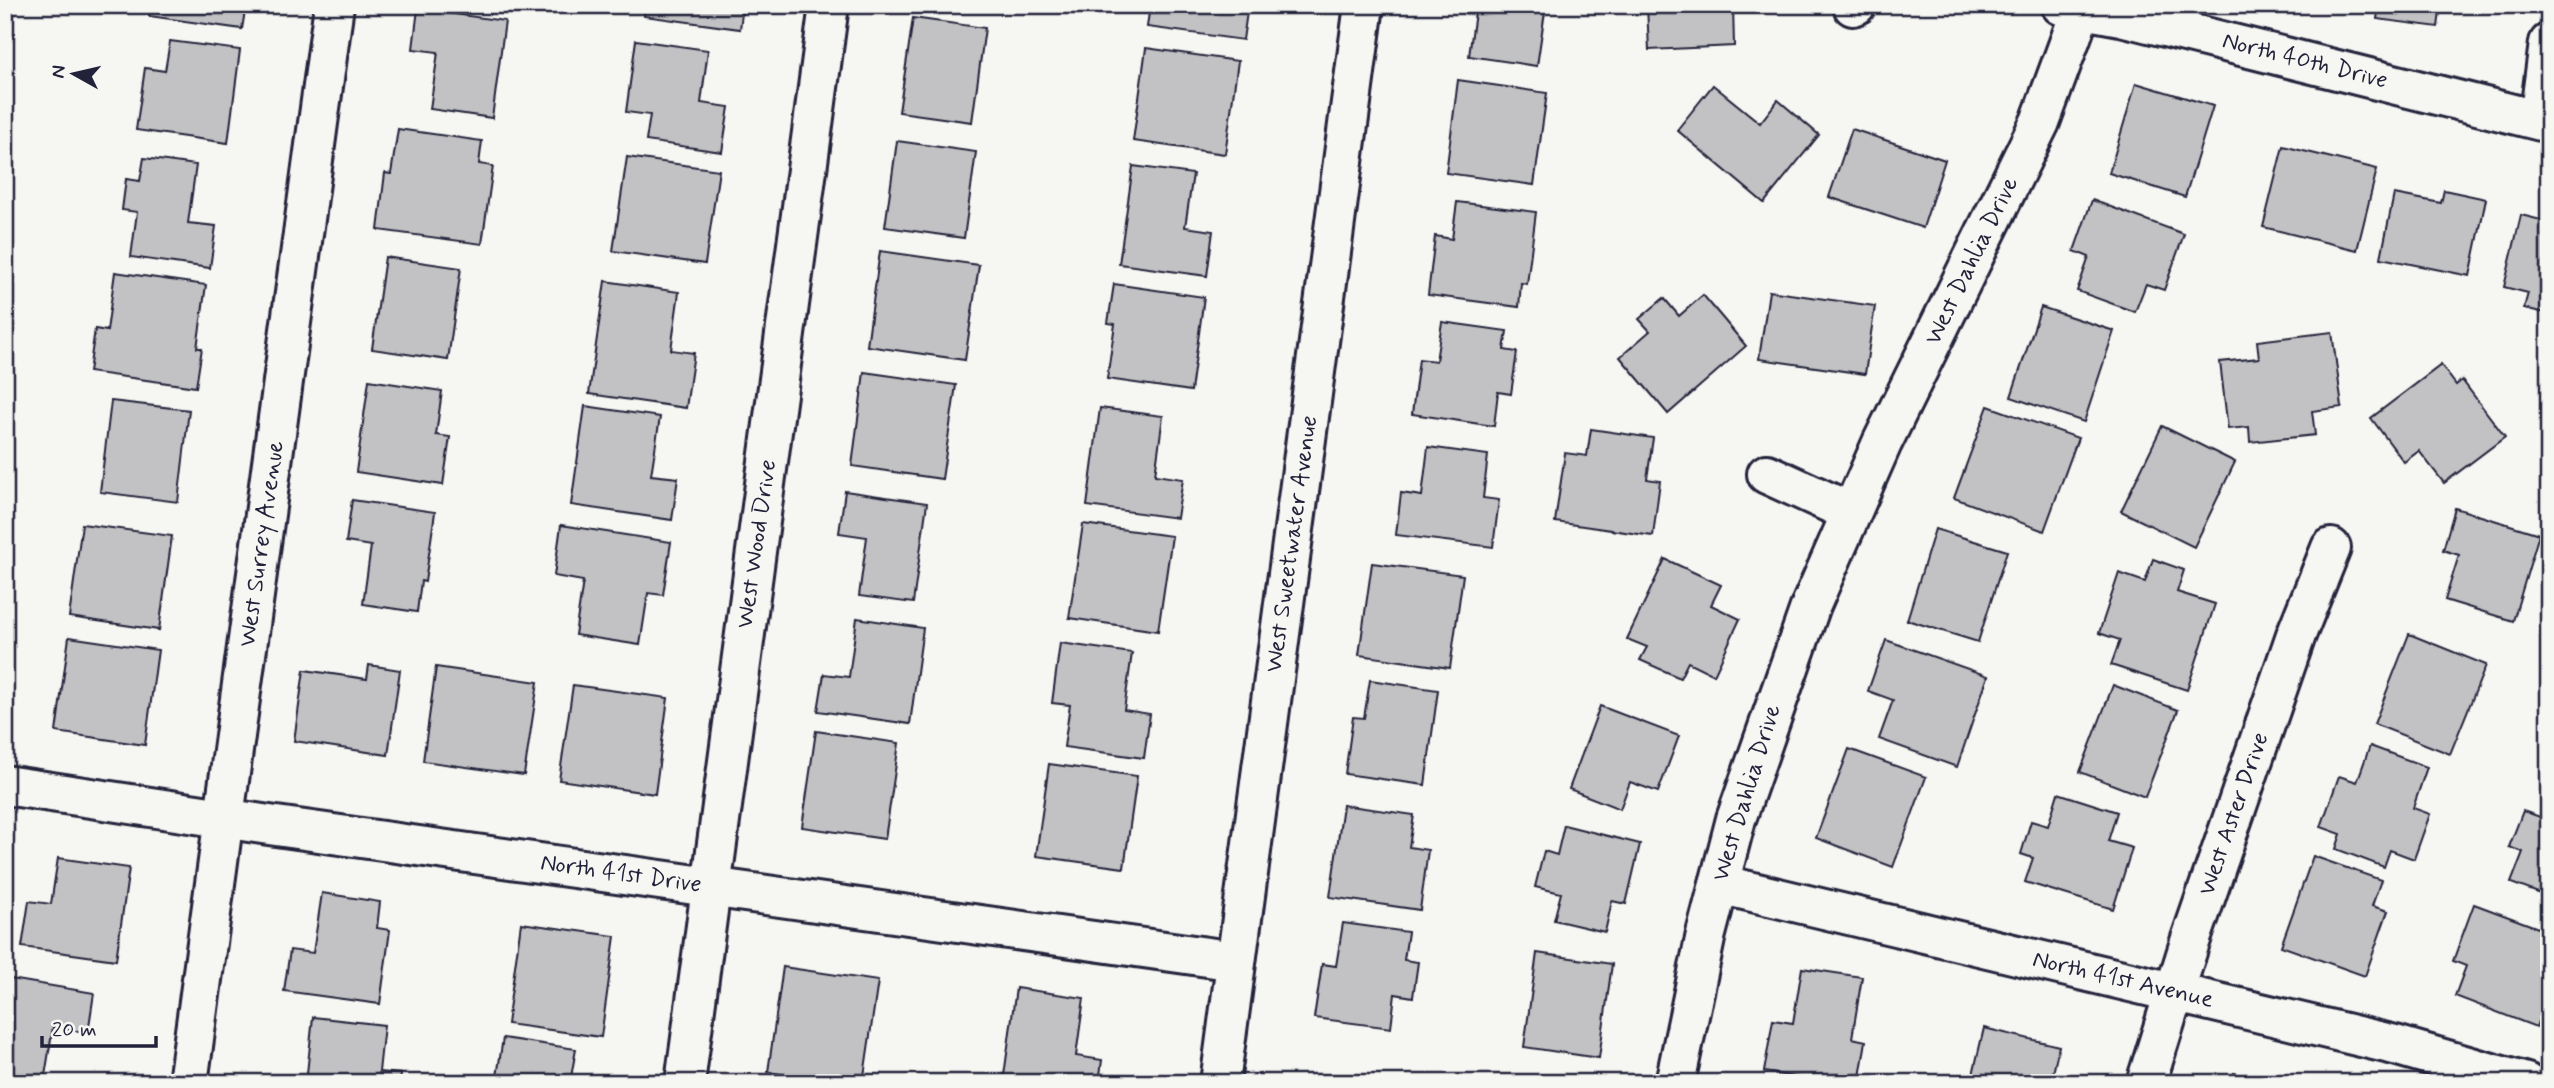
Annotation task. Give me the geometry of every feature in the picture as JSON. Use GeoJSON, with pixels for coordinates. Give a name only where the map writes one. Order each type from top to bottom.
{"type":"FeatureCollection","features":[{"type":"Feature","properties":{"kind":"street","name":"West Surrey Avenue"},"geometry":{"type":"LineString","coordinates":[[188,1083],[334,5]]}},
{"type":"Feature","properties":{"kind":"street","name":"West Wood Drive"},"geometry":{"type":"LineString","coordinates":[[685,1083],[829,5]]}},
{"type":"Feature","properties":{"kind":"street","name":"West Sweetwater Avenue"},"geometry":{"type":"LineString","coordinates":[[1220,1083],[1364,5]]}},
{"type":"Feature","properties":{"kind":"street","name":"North 40th Drive"},"geometry":{"type":"LineString","coordinates":[[2075,6],[2544,122]]}},
{"type":"Feature","properties":{"kind":"street","name":"West Dahlia Drive"},"geometry":{"type":"LineString","coordinates":[[1675,1083],[1695,984],[1736,819],[1811,605],[1882,443],[2040,122],[2075,6]]}},
{"type":"Feature","properties":{"kind":"street"},"geometry":{"type":"LineString","coordinates":[[2544,122],[2549,43]]}},
{"type":"Feature","properties":{"kind":"street"},"geometry":{"type":"LineString","coordinates":[[1767,474],[1850,512]]}},
{"type":"Feature","properties":{"kind":"street","name":"West Aster Drive"},"geometry":{"type":"LineString","coordinates":[[2146,1083],[2174,992],[2296,635],[2331,548]]}},
{"type":"Feature","properties":{"kind":"street","name":"North 41st Drive"},"geometry":{"type":"LineString","coordinates":[[5,785],[1236,961]]}},
{"type":"Feature","properties":{"kind":"street","name":"North 41st Avenue"},"geometry":{"type":"LineString","coordinates":[[1719,884],[2395,1045],[2526,1083]]}},
{"type":"Feature","properties":{"kind":"building"},"geometry":{"type":"Polygon","coordinates":[[[150,5],[246,5],[242,29],[149,16],[150,5]]]}},
{"type":"Feature","properties":{"kind":"building"},"geometry":{"type":"Polygon","coordinates":[[[645,5],[743,5],[740,29],[644,16],[645,5]]]}},
{"type":"Feature","properties":{"kind":"building"},"geometry":{"type":"Polygon","coordinates":[[[1150,5],[1248,5],[1243,40],[1147,27],[1150,5]]]}},
{"type":"Feature","properties":{"kind":"building"},"geometry":{"type":"Polygon","coordinates":[[[1476,5],[1546,5],[1537,66],[1469,56],[1476,5]]]}},
{"type":"Feature","properties":{"kind":"building"},"geometry":{"type":"Polygon","coordinates":[[[1647,5],[1733,5],[1734,46],[1649,50],[1647,5]]]}},
{"type":"Feature","properties":{"kind":"building"},"geometry":{"type":"Polygon","coordinates":[[[2379,5],[2441,5],[2438,27],[2377,19],[2379,5]]]}},
{"type":"Feature","properties":{"kind":"building"},"geometry":{"type":"Polygon","coordinates":[[[418,9],[505,21],[492,118],[430,109],[438,52],[413,49],[418,9]]]}},
{"type":"Feature","properties":{"kind":"building"},"geometry":{"type":"Polygon","coordinates":[[[913,18],[985,28],[972,122],[899,112],[913,18]]]}},
{"type":"Feature","properties":{"kind":"building"},"geometry":{"type":"Polygon","coordinates":[[[636,40],[708,50],[701,103],[729,107],[722,152],[646,141],[650,115],[626,112],[636,40]]]}},
{"type":"Feature","properties":{"kind":"building"},"geometry":{"type":"Polygon","coordinates":[[[170,41],[240,50],[228,143],[136,130],[145,68],[165,71],[170,41]]]}},
{"type":"Feature","properties":{"kind":"building"},"geometry":{"type":"Polygon","coordinates":[[[1146,48],[1238,61],[1225,154],[1133,141],[1146,48]]]}},
{"type":"Feature","properties":{"kind":"building"},"geometry":{"type":"Polygon","coordinates":[[[1458,80],[1547,93],[1534,185],[1446,173],[1458,80]]]}},
{"type":"Feature","properties":{"kind":"building"},"geometry":{"type":"Polygon","coordinates":[[[2136,83],[2213,106],[2185,197],[2109,173],[2136,83]]]}},
{"type":"Feature","properties":{"kind":"building"},"geometry":{"type":"Polygon","coordinates":[[[1713,85],[1760,123],[1778,100],[1819,135],[1764,203],[1677,130],[1713,85]]]}},
{"type":"Feature","properties":{"kind":"building"},"geometry":{"type":"Polygon","coordinates":[[[398,129],[482,141],[479,164],[493,166],[482,244],[378,230],[385,173],[391,174],[398,129]]]}},
{"type":"Feature","properties":{"kind":"building"},"geometry":{"type":"Polygon","coordinates":[[[1852,129],[1945,160],[1923,228],[1829,197],[1852,129]]]}},
{"type":"Feature","properties":{"kind":"building"},"geometry":{"type":"Polygon","coordinates":[[[897,141],[976,152],[964,238],[885,227],[897,141]]]}},
{"type":"Feature","properties":{"kind":"building"},"geometry":{"type":"Polygon","coordinates":[[[2283,146],[2377,169],[2357,250],[2263,227],[2283,146]]]}},
{"type":"Feature","properties":{"kind":"building"},"geometry":{"type":"Polygon","coordinates":[[[627,157],[719,170],[705,264],[613,251],[627,157]]]}},
{"type":"Feature","properties":{"kind":"building"},"geometry":{"type":"Polygon","coordinates":[[[144,158],[196,165],[188,223],[216,226],[210,268],[131,257],[137,212],[122,210],[126,179],[140,181],[144,158]]]}},
{"type":"Feature","properties":{"kind":"building"},"geometry":{"type":"Polygon","coordinates":[[[1133,166],[1193,174],[1185,227],[1213,231],[1207,276],[1119,264],[1133,166]]]}},
{"type":"Feature","properties":{"kind":"building"},"geometry":{"type":"Polygon","coordinates":[[[2444,190],[2486,199],[2470,276],[2381,258],[2394,194],[2441,203],[2444,190]]]}},
{"type":"Feature","properties":{"kind":"building"},"geometry":{"type":"Polygon","coordinates":[[[2092,200],[2184,234],[2164,290],[2146,284],[2135,312],[2077,291],[2089,257],[2074,251],[2092,200]]]}},
{"type":"Feature","properties":{"kind":"building"},"geometry":{"type":"Polygon","coordinates":[[[1457,202],[1536,212],[1527,284],[1521,283],[1519,307],[1428,295],[1435,236],[1452,239],[1457,202]]]}},
{"type":"Feature","properties":{"kind":"building"},"geometry":{"type":"Polygon","coordinates":[[[2521,215],[2549,222],[2549,314],[2524,308],[2528,293],[2504,287],[2521,215]]]}},
{"type":"Feature","properties":{"kind":"building"},"geometry":{"type":"Polygon","coordinates":[[[880,251],[979,265],[965,360],[867,346],[880,251]]]}},
{"type":"Feature","properties":{"kind":"building"},"geometry":{"type":"Polygon","coordinates":[[[385,257],[461,268],[448,360],[372,349],[385,257]]]}},
{"type":"Feature","properties":{"kind":"building"},"geometry":{"type":"Polygon","coordinates":[[[115,272],[206,285],[197,348],[202,348],[196,387],[89,372],[95,329],[107,331],[115,272]]]}},
{"type":"Feature","properties":{"kind":"building"},"geometry":{"type":"Polygon","coordinates":[[[605,281],[679,292],[671,350],[694,353],[686,408],[589,394],[605,281]]]}},
{"type":"Feature","properties":{"kind":"building"},"geometry":{"type":"Polygon","coordinates":[[[1114,284],[1204,297],[1191,391],[1107,379],[1115,324],[1108,323],[1114,284]]]}},
{"type":"Feature","properties":{"kind":"building"},"geometry":{"type":"Polygon","coordinates":[[[1769,291],[1875,306],[1865,374],[1759,359],[1769,291]]]}},
{"type":"Feature","properties":{"kind":"building"},"geometry":{"type":"Polygon","coordinates":[[[1703,295],[1746,346],[1668,414],[1620,357],[1650,331],[1639,319],[1664,298],[1679,316],[1703,295]]]}},
{"type":"Feature","properties":{"kind":"building"},"geometry":{"type":"Polygon","coordinates":[[[2041,307],[2114,331],[2084,422],[2011,397],[2041,307]]]}},
{"type":"Feature","properties":{"kind":"building"},"geometry":{"type":"Polygon","coordinates":[[[1442,322],[1507,331],[1504,350],[1517,352],[1511,394],[1498,392],[1494,426],[1412,414],[1419,359],[1436,361],[1442,322]]]}},
{"type":"Feature","properties":{"kind":"building"},"geometry":{"type":"Polygon","coordinates":[[[2332,332],[2342,407],[2312,411],[2315,435],[2250,442],[2249,427],[2228,429],[2220,362],[2259,358],[2257,341],[2332,332]]]}},
{"type":"Feature","properties":{"kind":"building"},"geometry":{"type":"Polygon","coordinates":[[[2441,365],[2456,385],[2462,380],[2505,437],[2444,483],[2419,451],[2404,462],[2371,418],[2441,365]]]}},
{"type":"Feature","properties":{"kind":"building"},"geometry":{"type":"Polygon","coordinates":[[[864,372],[956,385],[942,479],[852,466],[864,372]]]}},
{"type":"Feature","properties":{"kind":"building"},"geometry":{"type":"Polygon","coordinates":[[[369,380],[442,391],[436,435],[450,437],[443,485],[356,472],[369,380]]]}},
{"type":"Feature","properties":{"kind":"building"},"geometry":{"type":"Polygon","coordinates":[[[111,401],[189,410],[178,502],[100,492],[111,401]]]}},
{"type":"Feature","properties":{"kind":"building"},"geometry":{"type":"Polygon","coordinates":[[[585,406],[660,417],[651,475],[678,478],[672,520],[571,505],[585,406]]]}},
{"type":"Feature","properties":{"kind":"building"},"geometry":{"type":"Polygon","coordinates":[[[1988,406],[2078,438],[2044,531],[1954,498],[1988,406]]]}},
{"type":"Feature","properties":{"kind":"building"},"geometry":{"type":"Polygon","coordinates":[[[1100,408],[1163,416],[1155,475],[1183,479],[1177,518],[1087,506],[1100,408]]]}},
{"type":"Feature","properties":{"kind":"building"},"geometry":{"type":"Polygon","coordinates":[[[2162,426],[2235,462],[2194,547],[2121,511],[2162,426]]]}},
{"type":"Feature","properties":{"kind":"building"},"geometry":{"type":"Polygon","coordinates":[[[1591,429],[1653,438],[1647,479],[1660,481],[1653,536],[1555,522],[1565,453],[1587,456],[1591,429]]]}},
{"type":"Feature","properties":{"kind":"building"},"geometry":{"type":"Polygon","coordinates":[[[1428,447],[1488,455],[1483,498],[1499,500],[1493,547],[1396,535],[1401,493],[1422,496],[1428,447]]]}},
{"type":"Feature","properties":{"kind":"building"},"geometry":{"type":"Polygon","coordinates":[[[845,491],[927,503],[913,603],[859,596],[867,537],[839,533],[845,491]]]}},
{"type":"Feature","properties":{"kind":"building"},"geometry":{"type":"Polygon","coordinates":[[[352,500],[435,512],[425,582],[421,581],[417,612],[363,604],[371,546],[346,542],[352,500]]]}},
{"type":"Feature","properties":{"kind":"building"},"geometry":{"type":"Polygon","coordinates":[[[2455,508],[2539,534],[2513,621],[2445,600],[2459,555],[2443,550],[2455,508]]]}},
{"type":"Feature","properties":{"kind":"building"},"geometry":{"type":"Polygon","coordinates":[[[82,524],[172,536],[159,630],[69,617],[82,524]]]}},
{"type":"Feature","properties":{"kind":"building"},"geometry":{"type":"Polygon","coordinates":[[[1083,524],[1172,536],[1158,631],[1069,618],[1083,524]]]}},
{"type":"Feature","properties":{"kind":"building"},"geometry":{"type":"Polygon","coordinates":[[[561,525],[671,542],[663,595],[648,593],[640,645],[575,635],[583,581],[554,576],[561,525]]]}},
{"type":"Feature","properties":{"kind":"building"},"geometry":{"type":"Polygon","coordinates":[[[1935,529],[2007,551],[1978,642],[1907,620],[1935,529]]]}},
{"type":"Feature","properties":{"kind":"building"},"geometry":{"type":"Polygon","coordinates":[[[1665,559],[1721,585],[1711,605],[1740,619],[1714,675],[1688,662],[1680,678],[1640,660],[1647,647],[1627,639],[1665,559]]]}},
{"type":"Feature","properties":{"kind":"building"},"geometry":{"type":"Polygon","coordinates":[[[2153,559],[2184,570],[2177,592],[2215,604],[2187,690],[2111,665],[2120,640],[2099,633],[2119,573],[2145,582],[2153,559]]]}},
{"type":"Feature","properties":{"kind":"building"},"geometry":{"type":"Polygon","coordinates":[[[1372,563],[1463,575],[1450,668],[1359,655],[1372,563]]]}},
{"type":"Feature","properties":{"kind":"building"},"geometry":{"type":"Polygon","coordinates":[[[857,618],[923,628],[910,724],[818,711],[824,674],[849,677],[857,618]]]}},
{"type":"Feature","properties":{"kind":"building"},"geometry":{"type":"Polygon","coordinates":[[[2409,634],[2486,665],[2450,754],[2374,724],[2409,634]]]}},
{"type":"Feature","properties":{"kind":"building"},"geometry":{"type":"Polygon","coordinates":[[[69,637],[158,650],[145,745],[56,732],[69,637]]]}},
{"type":"Feature","properties":{"kind":"building"},"geometry":{"type":"Polygon","coordinates":[[[1886,640],[1988,676],[1957,767],[1879,739],[1893,700],[1868,691],[1886,640]]]}},
{"type":"Feature","properties":{"kind":"building"},"geometry":{"type":"Polygon","coordinates":[[[1060,643],[1132,653],[1124,710],[1150,714],[1144,758],[1064,747],[1070,705],[1052,703],[1060,643]]]}},
{"type":"Feature","properties":{"kind":"building"},"geometry":{"type":"Polygon","coordinates":[[[369,665],[400,670],[388,755],[294,741],[304,670],[367,679],[369,665]]]}},
{"type":"Feature","properties":{"kind":"building"},"geometry":{"type":"Polygon","coordinates":[[[436,667],[538,682],[524,775],[423,761],[436,667]]]}},
{"type":"Feature","properties":{"kind":"building"},"geometry":{"type":"Polygon","coordinates":[[[1370,680],[1438,690],[1425,785],[1345,774],[1353,717],[1364,718],[1370,680]]]}},
{"type":"Feature","properties":{"kind":"building"},"geometry":{"type":"Polygon","coordinates":[[[573,685],[668,698],[655,794],[559,780],[573,685]]]}},
{"type":"Feature","properties":{"kind":"building"},"geometry":{"type":"Polygon","coordinates":[[[2113,685],[2178,710],[2145,797],[2080,772],[2113,685]]]}},
{"type":"Feature","properties":{"kind":"building"},"geometry":{"type":"Polygon","coordinates":[[[1600,706],[1679,736],[1658,792],[1630,782],[1620,809],[1569,789],[1600,706]]]}},
{"type":"Feature","properties":{"kind":"building"},"geometry":{"type":"Polygon","coordinates":[[[816,731],[899,743],[885,839],[802,827],[816,731]]]}},
{"type":"Feature","properties":{"kind":"building"},"geometry":{"type":"Polygon","coordinates":[[[2370,746],[2427,767],[2413,808],[2430,814],[2414,859],[2390,850],[2384,867],[2336,849],[2341,834],[2321,827],[2339,776],[2357,782],[2370,746]]]}},
{"type":"Feature","properties":{"kind":"building"},"geometry":{"type":"Polygon","coordinates":[[[1849,749],[1926,777],[1893,867],[1816,838],[1849,749]]]}},
{"type":"Feature","properties":{"kind":"building"},"geometry":{"type":"Polygon","coordinates":[[[1049,764],[1137,776],[1124,868],[1036,856],[1049,764]]]}},
{"type":"Feature","properties":{"kind":"building"},"geometry":{"type":"Polygon","coordinates":[[[2058,793],[2117,812],[2108,841],[2132,848],[2113,909],[2025,882],[2033,858],[2021,854],[2031,821],[2048,826],[2058,793]]]}},
{"type":"Feature","properties":{"kind":"building"},"geometry":{"type":"Polygon","coordinates":[[[2549,794],[2549,897],[2511,883],[2523,852],[2509,847],[2523,811],[2540,817],[2549,794]]]}},
{"type":"Feature","properties":{"kind":"building"},"geometry":{"type":"Polygon","coordinates":[[[1343,805],[1414,815],[1409,847],[1428,850],[1420,910],[1330,897],[1343,805]]]}},
{"type":"Feature","properties":{"kind":"building"},"geometry":{"type":"Polygon","coordinates":[[[1564,825],[1640,844],[1626,904],[1612,901],[1605,932],[1554,920],[1561,893],[1535,887],[1544,851],[1557,855],[1564,825]]]}},
{"type":"Feature","properties":{"kind":"building"},"geometry":{"type":"Polygon","coordinates":[[[2313,856],[2381,880],[2372,906],[2388,911],[2365,976],[2281,946],[2313,856]]]}},
{"type":"Feature","properties":{"kind":"building"},"geometry":{"type":"Polygon","coordinates":[[[58,858],[129,868],[116,960],[22,947],[29,901],[51,904],[58,858]]]}},
{"type":"Feature","properties":{"kind":"building"},"geometry":{"type":"Polygon","coordinates":[[[322,893],[380,902],[377,928],[390,930],[380,1004],[284,991],[290,950],[313,953],[322,893]]]}},
{"type":"Feature","properties":{"kind":"building"},"geometry":{"type":"Polygon","coordinates":[[[2474,904],[2549,932],[2549,991],[2536,1027],[2455,996],[2466,966],[2453,961],[2474,904]]]}},
{"type":"Feature","properties":{"kind":"building"},"geometry":{"type":"Polygon","coordinates":[[[521,923],[615,936],[601,1037],[507,1024],[521,923]]]}},
{"type":"Feature","properties":{"kind":"building"},"geometry":{"type":"Polygon","coordinates":[[[1343,923],[1408,932],[1404,960],[1418,962],[1413,997],[1395,994],[1391,1028],[1314,1018],[1322,964],[1336,966],[1343,923]]]}},
{"type":"Feature","properties":{"kind":"building"},"geometry":{"type":"Polygon","coordinates":[[[1537,953],[1612,964],[1599,1058],[1524,1047],[1537,953]]]}},
{"type":"Feature","properties":{"kind":"building"},"geometry":{"type":"Polygon","coordinates":[[[783,967],[878,981],[863,1083],[842,1083],[768,1072],[783,967]]]}},
{"type":"Feature","properties":{"kind":"building"},"geometry":{"type":"Polygon","coordinates":[[[1802,968],[1862,977],[1852,1038],[1866,1041],[1859,1083],[1834,1083],[1764,1072],[1773,1020],[1793,1023],[1802,968]]]}},
{"type":"Feature","properties":{"kind":"building"},"geometry":{"type":"Polygon","coordinates":[[[5,978],[94,993],[88,1033],[53,1027],[44,1082],[5,1076],[5,978]]]}},
{"type":"Feature","properties":{"kind":"building"},"geometry":{"type":"Polygon","coordinates":[[[1016,988],[1084,998],[1076,1056],[1102,1060],[1099,1083],[1003,1083],[1016,988]]]}},
{"type":"Feature","properties":{"kind":"building"},"geometry":{"type":"Polygon","coordinates":[[[313,1017],[384,1025],[379,1072],[401,1074],[400,1083],[306,1083],[313,1017]]]}},
{"type":"Feature","properties":{"kind":"building"},"geometry":{"type":"Polygon","coordinates":[[[1984,1028],[2059,1046],[2051,1083],[1971,1083],[1984,1028]]]}},
{"type":"Feature","properties":{"kind":"building"},"geometry":{"type":"Polygon","coordinates":[[[503,1038],[576,1049],[570,1083],[496,1083],[503,1038]]]}},
{"type":"Feature","properties":{"kind":"building"},"geometry":{"type":"Polygon","coordinates":[[[2234,1073],[2269,1083],[2231,1083],[2234,1073]]]}}]}
